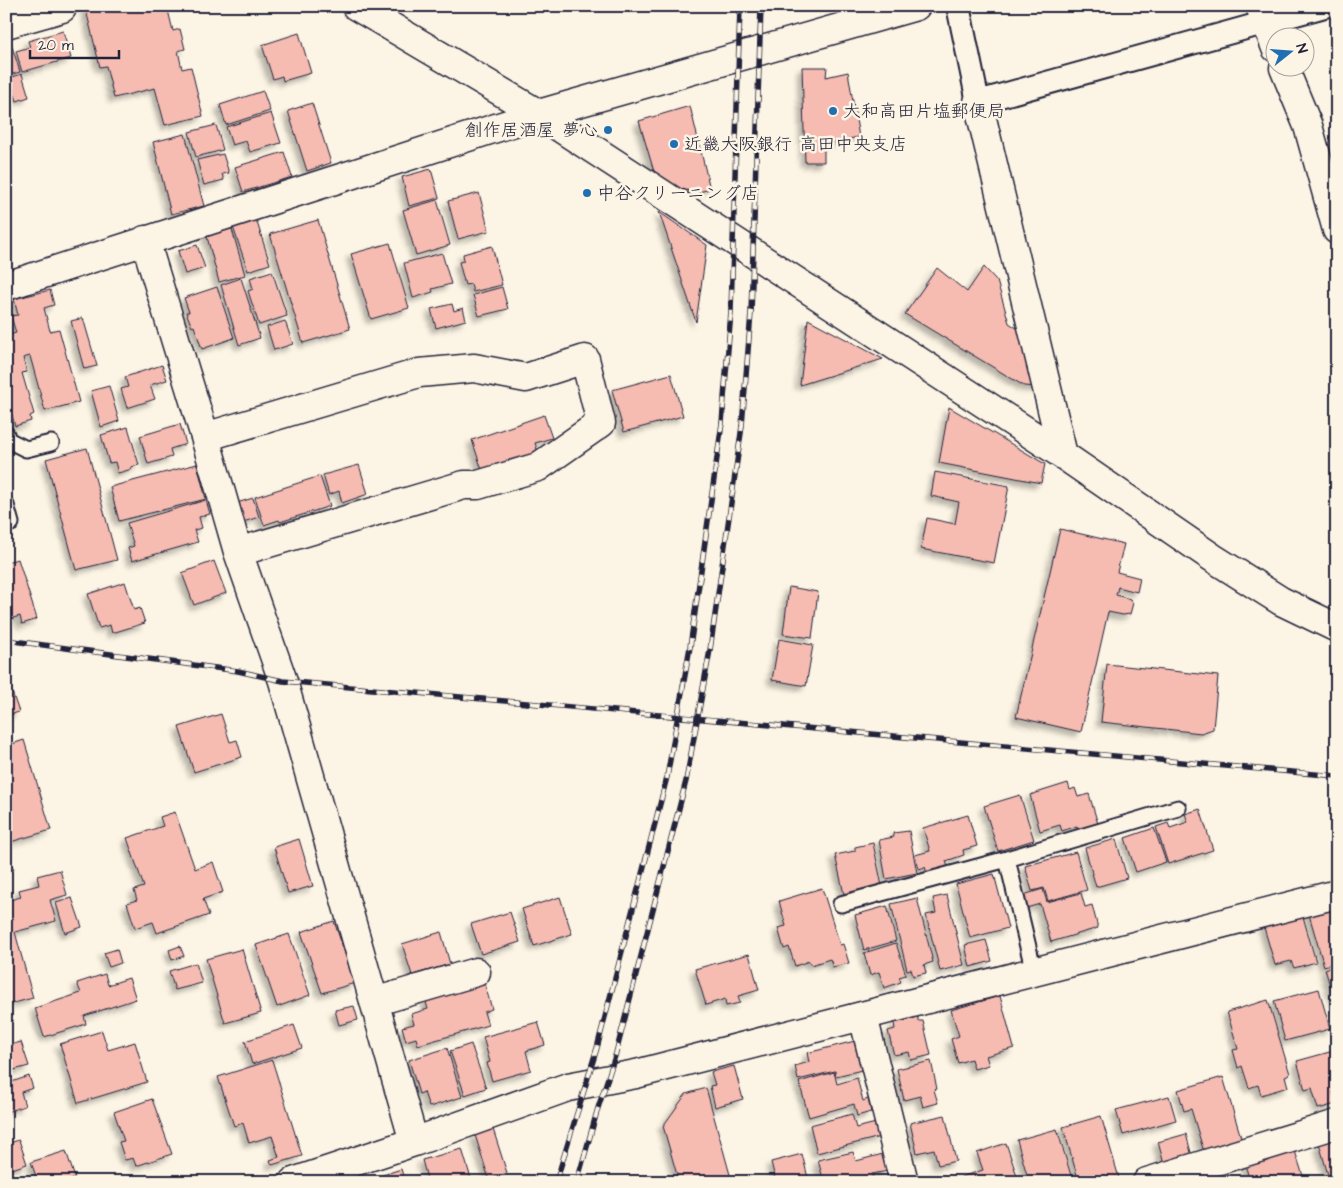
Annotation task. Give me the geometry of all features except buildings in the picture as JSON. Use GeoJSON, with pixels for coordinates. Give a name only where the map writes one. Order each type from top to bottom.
{"type":"FeatureCollection","features":[{"type":"Feature","properties":{"kind":"street"},"geometry":{"type":"LineString","coordinates":[[356,6],[539,114],[1063,455],[1220,563],[1281,601],[1337,628]]}},
{"type":"Feature","properties":{"kind":"street"},"geometry":{"type":"LineString","coordinates":[[6,286],[539,114],[916,6]]}},
{"type":"Feature","properties":{"kind":"street"},"geometry":{"type":"LineString","coordinates":[[958,6],[978,102],[1063,455]]}},
{"type":"Feature","properties":{"kind":"street"},"geometry":{"type":"LineString","coordinates":[[978,102],[1262,14],[1325,6]]}},
{"type":"Feature","properties":{"kind":"street"},"geometry":{"type":"LineString","coordinates":[[6,24],[62,8]]}},
{"type":"Feature","properties":{"kind":"street"},"geometry":{"type":"LineString","coordinates":[[1262,14],[1268,28]]}},
{"type":"Feature","properties":{"kind":"street"},"geometry":{"type":"LineString","coordinates":[[1288,78],[1308,126],[1337,230]]}},
{"type":"Feature","properties":{"kind":"street"},"geometry":{"type":"LineString","coordinates":[[145,240],[238,552],[283,681],[414,1142]]}},
{"type":"Feature","properties":{"kind":"street"},"geometry":{"type":"LineString","coordinates":[[205,437],[419,372],[474,368],[526,378],[585,359],[601,423],[538,467],[478,486],[464,485],[238,552]]}},
{"type":"Feature","properties":{"kind":"street"},"geometry":{"type":"LineString","coordinates":[[293,1182],[414,1142],[568,1087],[636,1074],[1337,894]]}},
{"type":"Feature","properties":{"kind":"street"},"geometry":{"type":"LineString","coordinates":[[374,1002],[476,972]]}},
{"type":"Feature","properties":{"kind":"street"},"geometry":{"type":"LineString","coordinates":[[863,1016],[904,1182]]}},
{"type":"Feature","properties":{"kind":"street"},"geometry":{"type":"LineString","coordinates":[[1147,1182],[1337,1124]]}},
{"type":"Feature","properties":{"kind":"lane"},"geometry":{"type":"LineString","coordinates":[[6,434],[8,440],[26,449],[51,444]]}},
{"type":"Feature","properties":{"kind":"lane"},"geometry":{"type":"LineString","coordinates":[[6,505],[11,523]]}},
{"type":"Feature","properties":{"kind":"lane"},"geometry":{"type":"LineString","coordinates":[[842,904],[1007,859],[1178,808]]}},
{"type":"Feature","properties":{"kind":"lane"},"geometry":{"type":"LineString","coordinates":[[1007,859],[1034,972]]}},
{"type":"Feature","properties":{"kind":"railway"},"geometry":{"type":"LineString","coordinates":[[556,1182],[597,1048],[667,777],[690,647],[722,423],[731,312],[740,6]]}},
{"type":"Feature","properties":{"kind":"railway"},"geometry":{"type":"LineString","coordinates":[[577,1182],[616,1053],[686,781],[710,650],[742,426],[751,313],[761,6]]}},
{"type":"Feature","properties":{"kind":"railway"},"geometry":{"type":"LineString","coordinates":[[6,640],[238,671],[283,681],[1337,776]]}},
{"type":"Feature","properties":{"kind":"place","name":"大和高田片塩郵便局"},"geometry":{"type":"Point","coordinates":[833,111]}},
{"type":"Feature","properties":{"kind":"place","name":"創作居酒屋 夢心"},"geometry":{"type":"Point","coordinates":[608,130]}},
{"type":"Feature","properties":{"kind":"place","name":"近畿大阪銀行 高田中央支店"},"geometry":{"type":"Point","coordinates":[674,144]}},
{"type":"Feature","properties":{"kind":"place","name":"中谷クリーニング店"},"geometry":{"type":"Point","coordinates":[587,193]}}]}
